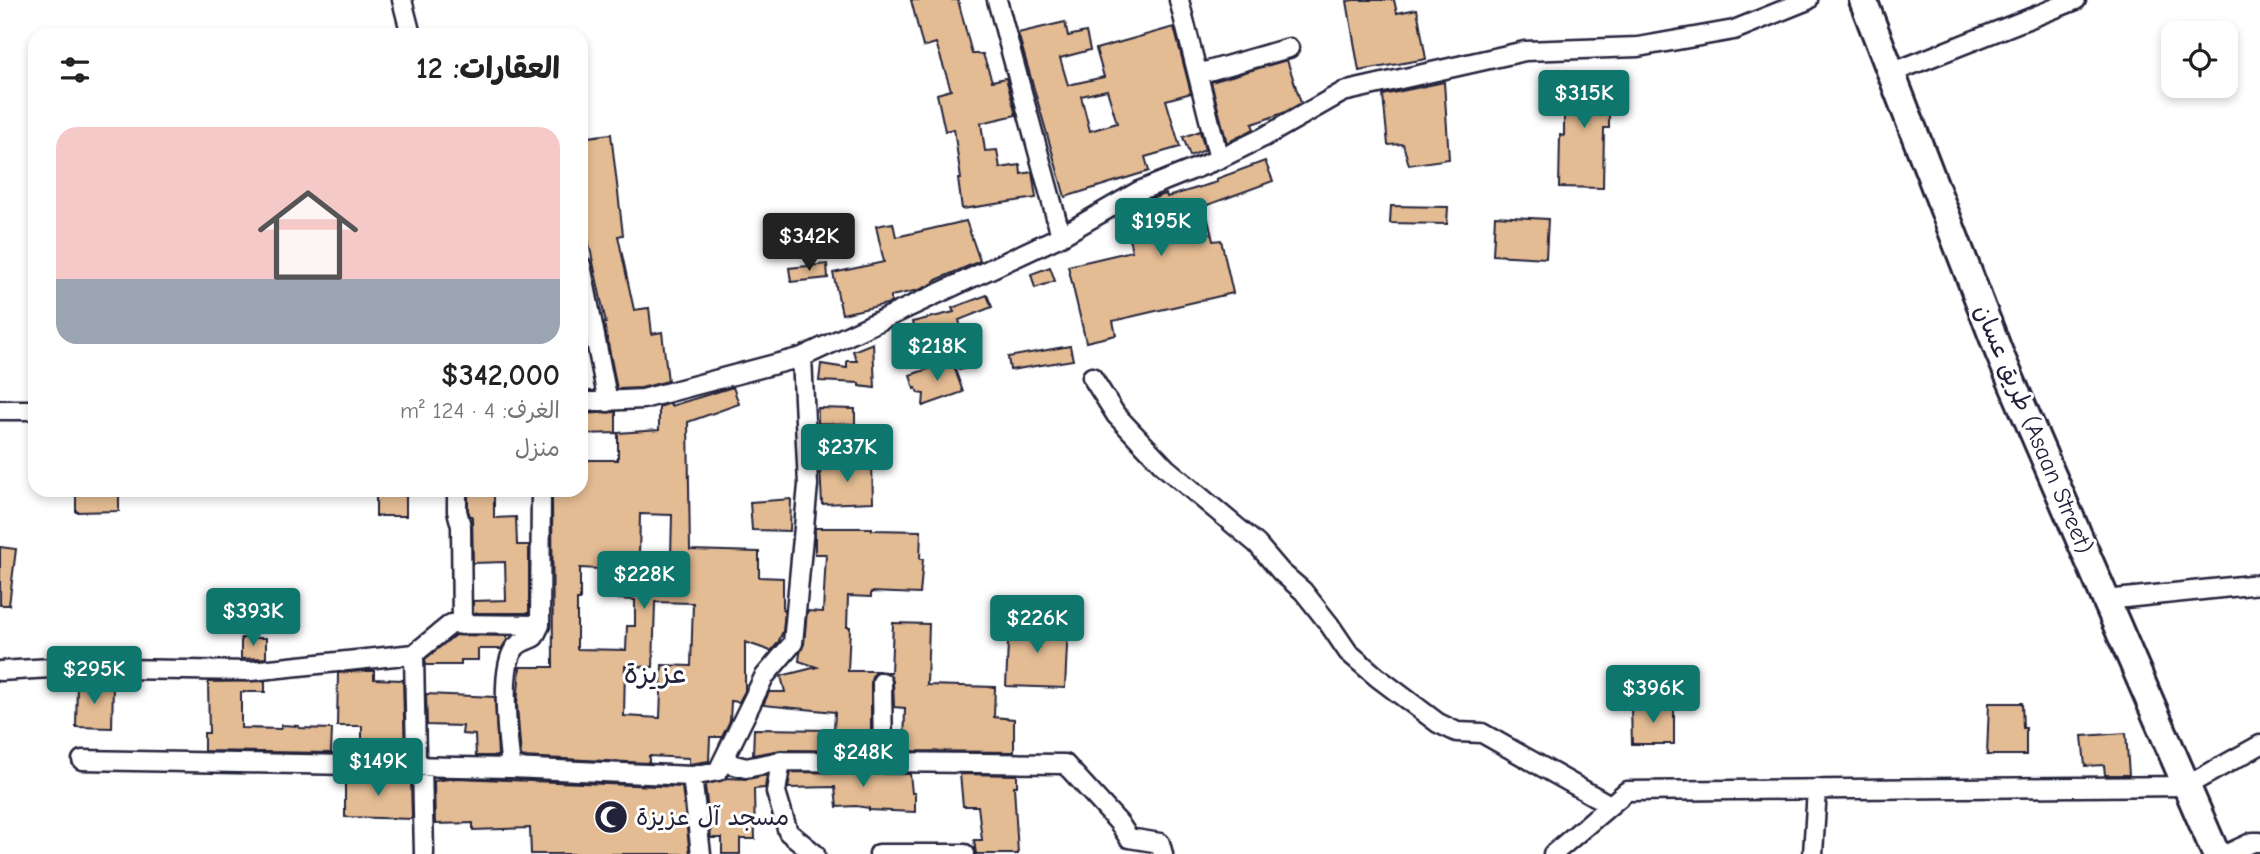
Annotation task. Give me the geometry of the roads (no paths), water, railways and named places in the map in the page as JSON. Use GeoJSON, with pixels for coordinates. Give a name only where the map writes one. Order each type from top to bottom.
{"type":"FeatureCollection","features":[{"type":"Feature","properties":{"kind":"street"},"geometry":{"type":"LineString","coordinates":[[402,0],[409,28]]}},
{"type":"Feature","properties":{"kind":"street"},"geometry":{"type":"LineString","coordinates":[[997,0],[1061,236]]}},
{"type":"Feature","properties":{"kind":"street"},"geometry":{"type":"LineString","coordinates":[[1180,0],[1219,159]]}},
{"type":"Feature","properties":{"kind":"street"},"geometry":{"type":"LineString","coordinates":[[588,402],[643,399],[802,357],[1061,236],[1139,191],[1219,159],[1264,137],[1343,92],[1525,51],[1638,47],[1734,30],[1808,0]]}},
{"type":"Feature","properties":{"kind":"street","name":"طريق عسان (Asaan Street)"},"geometry":{"type":"LineString","coordinates":[[1863,0],[2000,355],[2216,854]]}},
{"type":"Feature","properties":{"kind":"street"},"geometry":{"type":"LineString","coordinates":[[1891,73],[2076,0]]}},
{"type":"Feature","properties":{"kind":"street"},"geometry":{"type":"LineString","coordinates":[[1198,74],[1290,48]]}},
{"type":"Feature","properties":{"kind":"street"},"geometry":{"type":"LineString","coordinates":[[588,301],[608,402]]}},
{"type":"Feature","properties":{"kind":"street"},"geometry":{"type":"LineString","coordinates":[[82,760],[512,768],[692,776],[719,771],[764,677],[793,643],[808,485],[802,357]]}},
{"type":"Feature","properties":{"kind":"street"},"geometry":{"type":"LineString","coordinates":[[1092,377],[1116,415],[1166,468],[1257,544],[1303,592],[1348,652],[1377,677],[1438,723],[1457,732],[1482,733],[1609,805]]}},
{"type":"Feature","properties":{"kind":"street"},"geometry":{"type":"LineString","coordinates":[[0,410],[28,410]]}},
{"type":"Feature","properties":{"kind":"street"},"geometry":{"type":"LineString","coordinates":[[457,497],[461,526],[462,625]]}},
{"type":"Feature","properties":{"kind":"street"},"geometry":{"type":"LineString","coordinates":[[512,768],[506,725],[508,659],[516,645],[534,637],[540,625],[541,497]]}},
{"type":"Feature","properties":{"kind":"street"},"geometry":{"type":"LineString","coordinates":[[2106,600],[2260,584]]}},
{"type":"Feature","properties":{"kind":"street"},"geometry":{"type":"LineString","coordinates":[[0,671],[51,668],[251,671],[414,654],[452,624],[540,625]]}},
{"type":"Feature","properties":{"kind":"street"},"geometry":{"type":"LineString","coordinates":[[414,654],[416,759],[422,766],[424,854]]}},
{"type":"Feature","properties":{"kind":"street"},"geometry":{"type":"LineString","coordinates":[[882,682],[883,762]]}},
{"type":"Feature","properties":{"kind":"street"},"geometry":{"type":"LineString","coordinates":[[1553,854],[1627,791],[2186,786],[2260,745]]}},
{"type":"Feature","properties":{"kind":"street"},"geometry":{"type":"LineString","coordinates":[[723,762],[746,768],[781,761],[1065,764],[1119,823],[1129,838],[1160,844],[1163,854]]}},
{"type":"Feature","properties":{"kind":"street"},"geometry":{"type":"LineString","coordinates":[[781,761],[776,792],[788,832],[815,854]]}},
{"type":"Feature","properties":{"kind":"street"},"geometry":{"type":"LineString","coordinates":[[692,776],[701,854]]}},
{"type":"Feature","properties":{"kind":"street"},"geometry":{"type":"LineString","coordinates":[[1813,854],[1817,789]]}},
{"type":"Feature","properties":{"kind":"street"},"geometry":{"type":"LineString","coordinates":[[2227,854],[2253,842],[2260,842]]}},
{"type":"Feature","properties":{"kind":"street"},"geometry":{"type":"LineString","coordinates":[[879,854],[965,853]]}},
{"type":"Feature","properties":{"kind":"place","name":"مسجد آل عزيزة"},"geometry":{"type":"Point","coordinates":[611,817]}},
{"type":"Feature","properties":{"kind":"district","name":"عزيزة"},"geometry":{"type":"Point","coordinates":[655,674]}}]}
